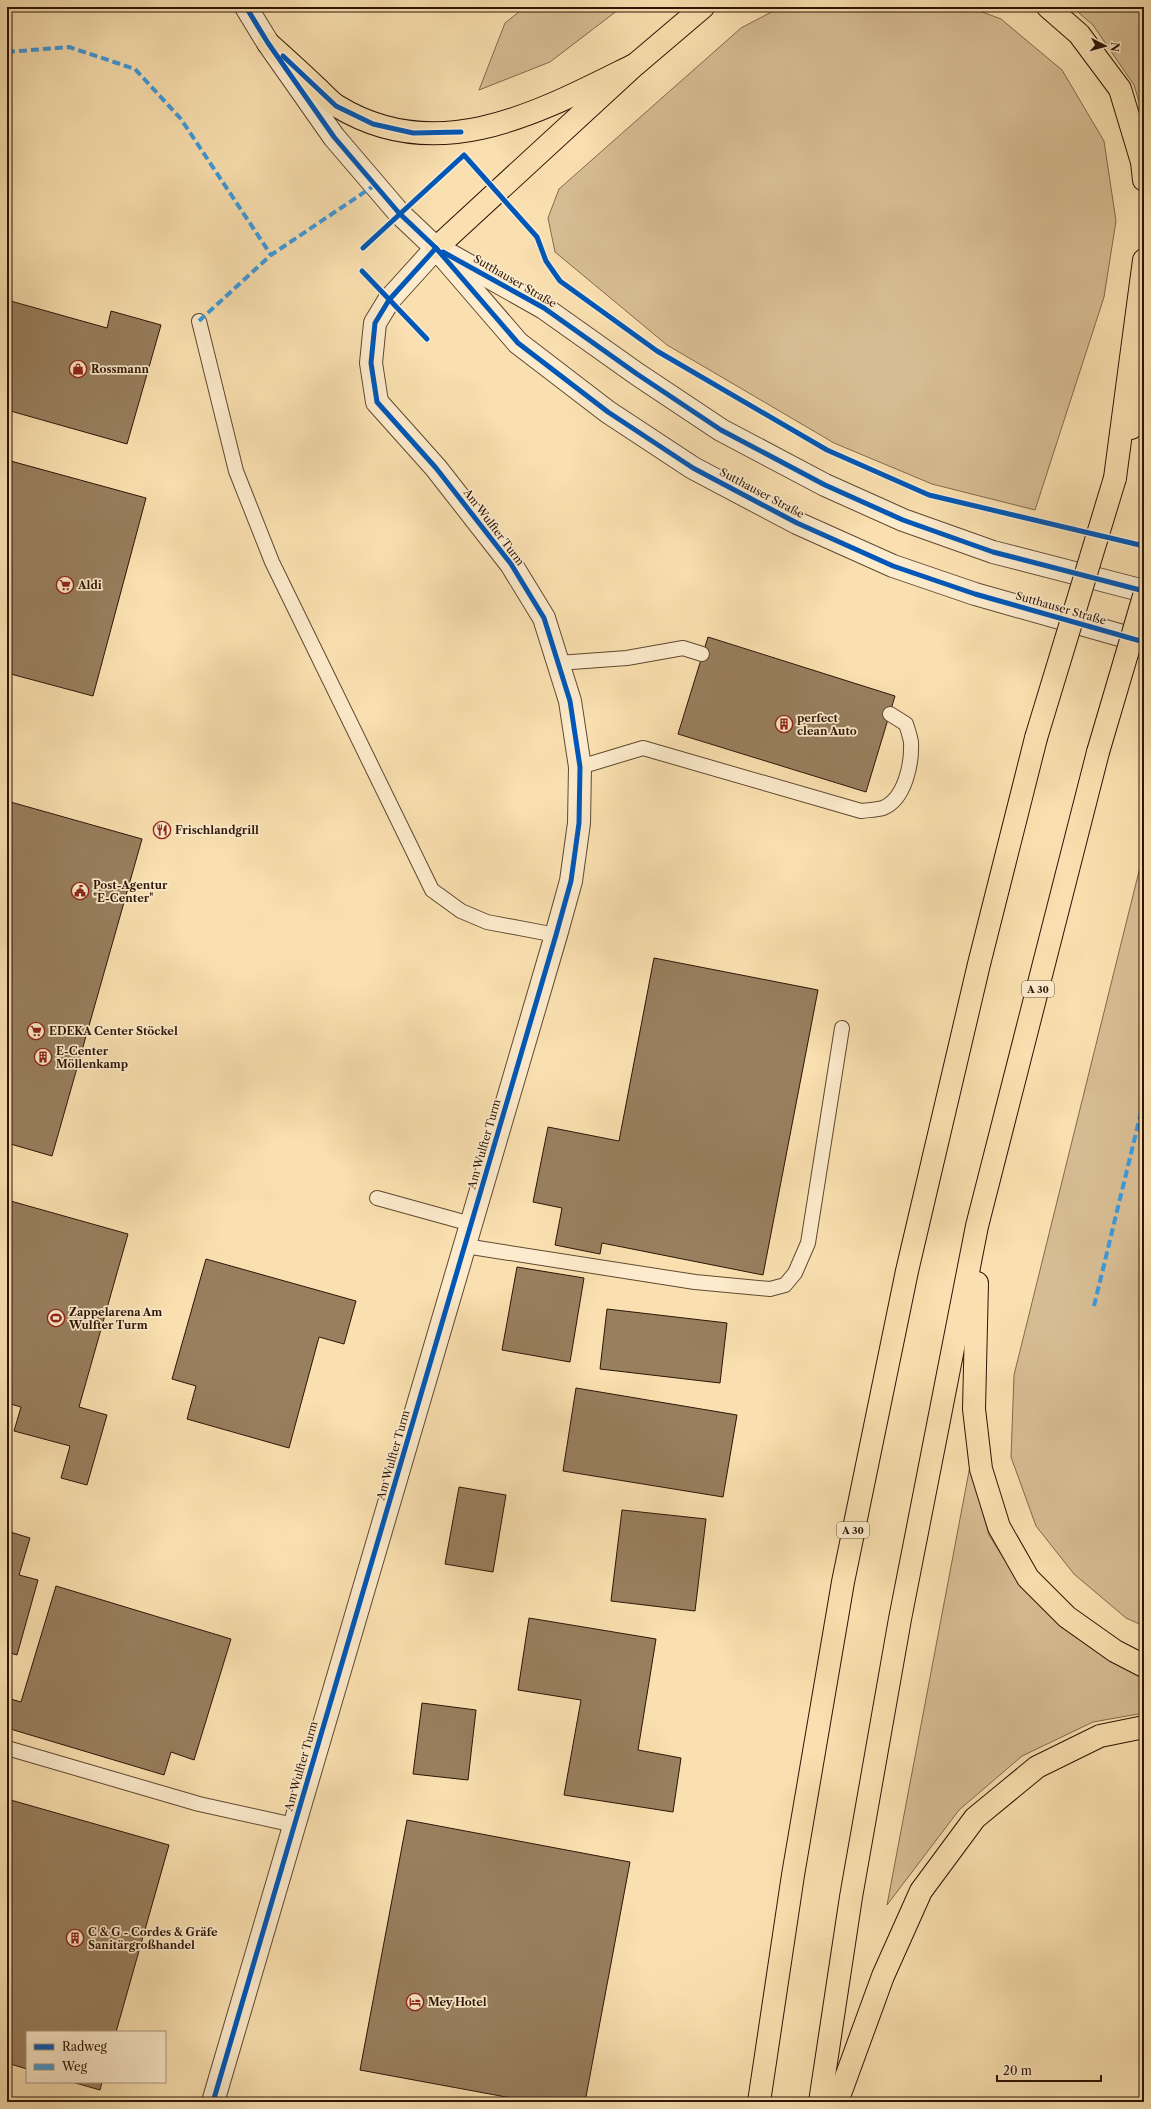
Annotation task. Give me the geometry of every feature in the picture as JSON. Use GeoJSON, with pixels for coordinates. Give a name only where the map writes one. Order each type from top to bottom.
{"type":"FeatureCollection","features":[{"type":"Feature","properties":{"kind":"highway"},"geometry":{"type":"LineString","coordinates":[[436,248],[636,64],[703,7]]}},
{"type":"Feature","properties":{"kind":"highway"},"geometry":{"type":"LineString","coordinates":[[1048,7],[1079,34],[1120,89],[1142,162],[1144,180]]}},
{"type":"Feature","properties":{"kind":"highway"},"geometry":{"type":"LineString","coordinates":[[268,43],[336,106],[373,124],[413,133],[461,132],[505,123],[548,108],[636,64]]}},
{"type":"Feature","properties":{"kind":"highway"},"geometry":{"type":"LineString","coordinates":[[1115,478],[1144,260]]}},
{"type":"Feature","properties":{"kind":"highway","name":"A 30"},"geometry":{"type":"LineString","coordinates":[[759,2102],[793,1875],[843,1582],[907,1272],[979,964],[1036,738],[1115,478],[1144,389]]}},
{"type":"Feature","properties":{"kind":"highway","name":"A 30"},"geometry":{"type":"LineString","coordinates":[[820,2102],[851,1897],[897,1634],[977,1226],[1098,752],[1144,596]]}},
{"type":"Feature","properties":{"kind":"highway"},"geometry":{"type":"LineString","coordinates":[[977,1226],[974,1409],[981,1469],[999,1527],[1028,1578],[1067,1617],[1115,1651],[1144,1666]]}},
{"type":"Feature","properties":{"kind":"highway"},"geometry":{"type":"LineString","coordinates":[[837,2102],[883,1976],[921,1891],[975,1818],[1037,1767],[1100,1736],[1144,1727]]}},
{"type":"Feature","properties":{"kind":"street","name":"Sutthauser Straße"},"geometry":{"type":"LineString","coordinates":[[246,7],[268,43],[334,138],[399,213],[436,248],[518,343],[608,412],[693,468],[797,523],[894,566],[974,594],[1144,642]]}},
{"type":"Feature","properties":{"kind":"street","name":"Sutthauser Straße"},"geometry":{"type":"LineString","coordinates":[[436,248],[544,308],[637,374],[721,430],[825,484],[903,520],[993,552],[1144,591]]}},
{"type":"Feature","properties":{"kind":"street","name":"Am Wulfter Turm"},"geometry":{"type":"LineString","coordinates":[[213,2102],[556,935],[571,881],[579,823],[580,767],[570,701],[544,618],[511,564],[436,468],[377,402],[371,363],[375,324],[389,300],[436,248]]}},
{"type":"Feature","properties":{"kind":"lane"},"geometry":{"type":"LineString","coordinates":[[199,321],[236,471],[272,562],[432,890],[461,911],[487,922],[556,935]]}},
{"type":"Feature","properties":{"kind":"lane"},"geometry":{"type":"LineString","coordinates":[[558,663],[627,658],[683,648],[702,654]]}},
{"type":"Feature","properties":{"kind":"lane"},"geometry":{"type":"LineString","coordinates":[[580,767],[643,748],[861,811],[883,808],[896,798],[905,780],[910,761],[911,741],[906,724],[890,714]]}},
{"type":"Feature","properties":{"kind":"lane"},"geometry":{"type":"LineString","coordinates":[[465,1246],[695,1282],[770,1289],[785,1285],[795,1273],[808,1243],[842,1028]]}},
{"type":"Feature","properties":{"kind":"lane"},"geometry":{"type":"LineString","coordinates":[[377,1198],[471,1224]]}},
{"type":"Feature","properties":{"kind":"lane"},"geometry":{"type":"LineString","coordinates":[[7,1748],[199,1804],[294,1825]]}},
{"type":"Feature","properties":{"kind":"shaded area"},"geometry":{"type":"Polygon","coordinates":[[[525,7],[622,7],[550,62],[479,90],[505,23],[525,7]]]}},
{"type":"Feature","properties":{"kind":"shaded area"},"geometry":{"type":"Polygon","coordinates":[[[781,7],[969,7],[1001,19],[1062,70],[1104,141],[1116,221],[1104,297],[1035,510],[932,484],[834,443],[667,345],[555,252],[548,218],[559,189],[741,28],[781,7]]]}},
{"type":"Feature","properties":{"kind":"shaded area"},"geometry":{"type":"Polygon","coordinates":[[[1072,7],[1144,7],[1144,118],[1134,85],[1093,25],[1072,7]]]}},
{"type":"Feature","properties":{"kind":"shaded area"},"geometry":{"type":"Polygon","coordinates":[[[1144,851],[1144,1626],[1126,1618],[1074,1574],[1036,1526],[1011,1457],[1014,1375],[1144,851]]]}},
{"type":"Feature","properties":{"kind":"shaded area"},"geometry":{"type":"Polygon","coordinates":[[[970,1466],[989,1535],[1021,1586],[1061,1627],[1108,1660],[1144,1677],[1144,1713],[1093,1722],[1022,1756],[959,1810],[887,1905],[970,1466]]]}},
{"type":"Feature","properties":{"kind":"building","name":"Rossmann"},"geometry":{"type":"Polygon","coordinates":[[[7,300],[107,328],[111,311],[161,325],[127,444],[7,410],[7,300]]]}},
{"type":"Feature","properties":{"kind":"building","name":"Aldi"},"geometry":{"type":"Polygon","coordinates":[[[7,460],[146,498],[93,696],[7,673],[7,460]]]}},
{"type":"Feature","properties":{"kind":"building","name":"perfect clean Auto"},"geometry":{"type":"Polygon","coordinates":[[[708,637],[895,696],[866,792],[678,734],[708,637]]]}},
{"type":"Feature","properties":{"kind":"building","name":"E-Center Möllenkamp"},"geometry":{"type":"Polygon","coordinates":[[[7,801],[142,839],[52,1156],[7,1143],[7,801]]]}},
{"type":"Feature","properties":{"kind":"building"},"geometry":{"type":"Polygon","coordinates":[[[654,958],[818,990],[763,1275],[602,1243],[600,1254],[555,1245],[562,1208],[533,1202],[548,1127],[619,1141],[654,958]]]}},
{"type":"Feature","properties":{"kind":"building","name":"Zappelarena Am Wulfter Turm"},"geometry":{"type":"Polygon","coordinates":[[[7,1200],[128,1234],[79,1407],[107,1415],[87,1485],[61,1478],[70,1446],[14,1431],[21,1407],[7,1403],[7,1200]]]}},
{"type":"Feature","properties":{"kind":"building"},"geometry":{"type":"Polygon","coordinates":[[[206,1259],[356,1301],[344,1344],[319,1337],[289,1448],[187,1419],[196,1386],[172,1379],[206,1259]]]}},
{"type":"Feature","properties":{"kind":"building"},"geometry":{"type":"Polygon","coordinates":[[[517,1267],[584,1278],[570,1362],[502,1350],[517,1267]]]}},
{"type":"Feature","properties":{"kind":"building"},"geometry":{"type":"Polygon","coordinates":[[[607,1309],[727,1323],[720,1383],[600,1369],[607,1309]]]}},
{"type":"Feature","properties":{"kind":"building"},"geometry":{"type":"Polygon","coordinates":[[[576,1388],[737,1415],[723,1497],[563,1471],[576,1388]]]}},
{"type":"Feature","properties":{"kind":"building"},"geometry":{"type":"Polygon","coordinates":[[[459,1487],[506,1495],[493,1572],[445,1564],[459,1487]]]}},
{"type":"Feature","properties":{"kind":"building"},"geometry":{"type":"Polygon","coordinates":[[[622,1510],[706,1519],[695,1611],[611,1601],[622,1510]]]}},
{"type":"Feature","properties":{"kind":"building"},"geometry":{"type":"Polygon","coordinates":[[[7,1531],[30,1538],[19,1575],[38,1580],[17,1655],[7,1652],[7,1531]]]}},
{"type":"Feature","properties":{"kind":"building"},"geometry":{"type":"Polygon","coordinates":[[[56,1586],[231,1639],[194,1760],[171,1752],[164,1775],[7,1728],[7,1698],[21,1702],[56,1586]]]}},
{"type":"Feature","properties":{"kind":"building"},"geometry":{"type":"Polygon","coordinates":[[[529,1618],[656,1639],[638,1750],[681,1758],[673,1812],[564,1795],[581,1700],[518,1690],[529,1618]]]}},
{"type":"Feature","properties":{"kind":"building"},"geometry":{"type":"Polygon","coordinates":[[[422,1703],[476,1710],[468,1780],[413,1774],[422,1703]]]}},
{"type":"Feature","properties":{"kind":"building","name":"C & G - Cordes & Gräfe Sanitärgroßhandel"},"geometry":{"type":"Polygon","coordinates":[[[7,1799],[169,1845],[116,2031],[26,2031],[26,2069],[7,2063],[7,1799]]]}},
{"type":"Feature","properties":{"kind":"building"},"geometry":{"type":"Polygon","coordinates":[[[407,1820],[630,1862],[585,2102],[533,2102],[360,2070],[407,1820]]]}},
{"type":"Feature","properties":{"kind":"building"},"geometry":{"type":"Polygon","coordinates":[[[76,2083],[102,2083],[100,2090],[76,2083]]]}},
{"type":"Feature","properties":{"kind":"marked path"},"geometry":{"type":"LineString","coordinates":[[7,52],[69,47],[135,69],[181,119],[271,255]]}},
{"type":"Feature","properties":{"kind":"marked path"},"geometry":{"type":"LineString","coordinates":[[199,321],[271,255],[375,185]]}},
{"type":"Feature","properties":{"kind":"marked path"},"geometry":{"type":"LineString","coordinates":[[1094,1306],[1144,1100]]}},
{"type":"Feature","properties":{"kind":"cycle path"},"geometry":{"type":"LineString","coordinates":[[246,7],[268,43],[334,137],[399,213],[436,248],[518,343],[608,412],[693,468],[797,523],[893,566],[975,594],[1144,642]]}},
{"type":"Feature","properties":{"kind":"cycle path"},"geometry":{"type":"LineString","coordinates":[[283,56],[336,106],[373,124],[413,133],[461,132]]}},
{"type":"Feature","properties":{"kind":"cycle path"},"geometry":{"type":"LineString","coordinates":[[363,248],[464,155],[537,237],[546,261],[560,281],[657,351],[827,450],[929,495],[1144,546]]}},
{"type":"Feature","properties":{"kind":"cycle path"},"geometry":{"type":"LineString","coordinates":[[213,2102],[556,935],[571,881],[579,823],[580,767],[570,701],[544,618],[511,564],[436,468],[377,402],[371,363],[375,323],[389,300],[436,248]]}},
{"type":"Feature","properties":{"kind":"cycle path"},"geometry":{"type":"LineString","coordinates":[[443,252],[544,308],[637,374],[721,430],[825,485],[903,520],[993,552],[1144,591]]}},
{"type":"Feature","properties":{"kind":"cycle path"},"geometry":{"type":"LineString","coordinates":[[362,271],[427,339]]}},
{"type":"Feature","properties":{"kind":"place","name":"Rossmann"},"geometry":{"type":"Point","coordinates":[78,369]}},
{"type":"Feature","properties":{"kind":"place","name":"Aldi"},"geometry":{"type":"Point","coordinates":[65,585]}},
{"type":"Feature","properties":{"kind":"place","name":"perfect clean Auto"},"geometry":{"type":"Point","coordinates":[784,724]}},
{"type":"Feature","properties":{"kind":"place","name":"Frischlandgrill"},"geometry":{"type":"Point","coordinates":[162,830]}},
{"type":"Feature","properties":{"kind":"place","name":"Post-Agentur \"E-Center\""},"geometry":{"type":"Point","coordinates":[80,891]}},
{"type":"Feature","properties":{"kind":"place","name":"EDEKA Center Stöckel"},"geometry":{"type":"Point","coordinates":[36,1031]}},
{"type":"Feature","properties":{"kind":"place","name":"E-Center Möllenkamp"},"geometry":{"type":"Point","coordinates":[43,1057]}},
{"type":"Feature","properties":{"kind":"place","name":"Zappelarena Am Wulfter Turm"},"geometry":{"type":"Point","coordinates":[56,1318]}},
{"type":"Feature","properties":{"kind":"place","name":"C & G - Cordes & Gräfe Sanitärgroßhandel"},"geometry":{"type":"Point","coordinates":[75,1938]}},
{"type":"Feature","properties":{"kind":"place","name":"Mey Hotel"},"geometry":{"type":"Point","coordinates":[415,2002]}}]}
